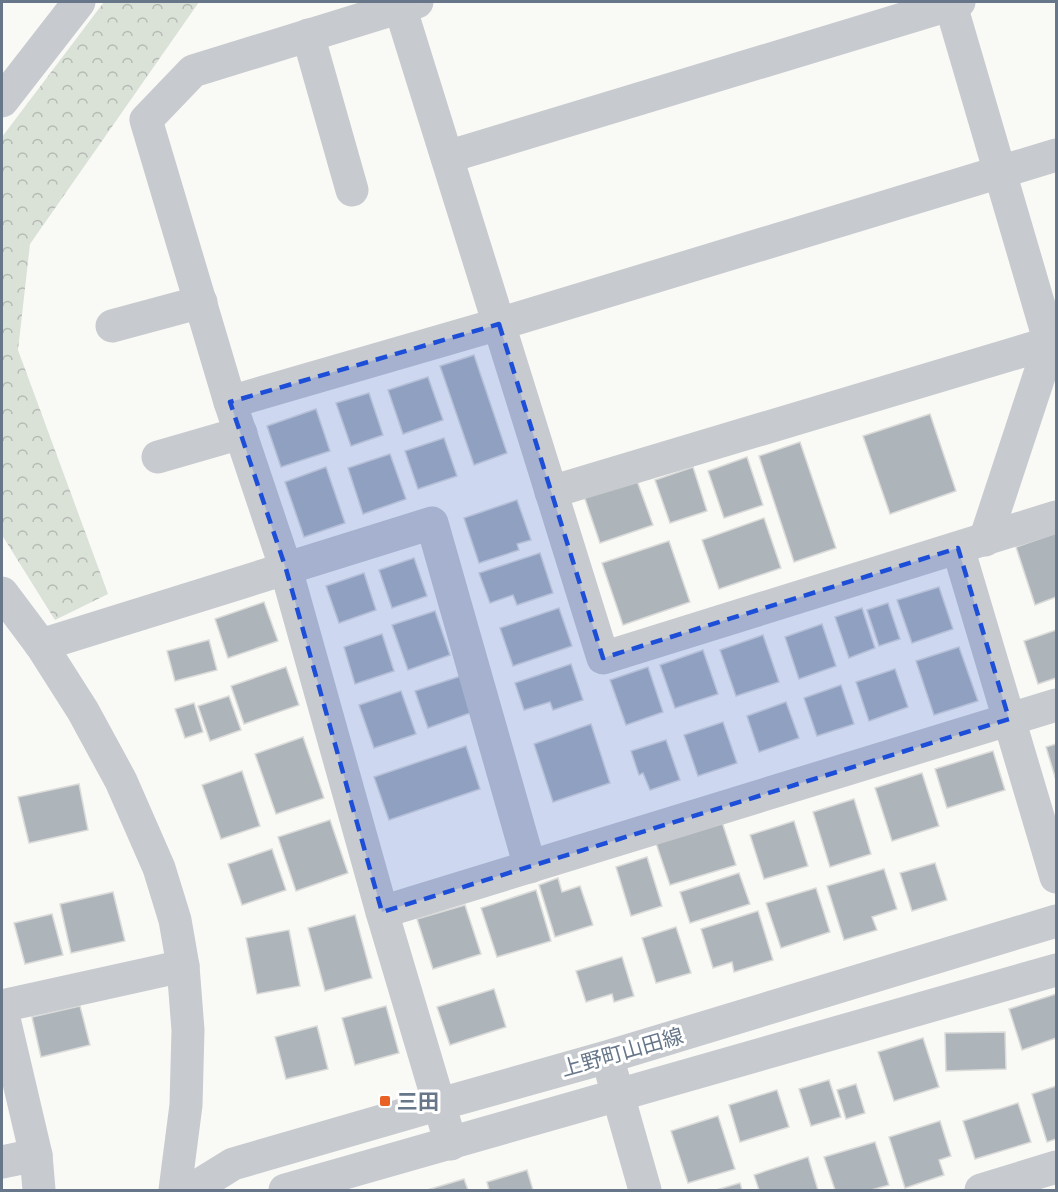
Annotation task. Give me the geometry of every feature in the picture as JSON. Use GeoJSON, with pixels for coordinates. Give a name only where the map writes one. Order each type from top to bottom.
{"type":"FeatureCollection","features":[{"type":"Feature","properties":{"kind":"street"},"geometry":{"type":"LineString","coordinates":[[2,101],[80,2]]}},
{"type":"Feature","properties":{"kind":"street"},"geometry":{"type":"LineString","coordinates":[[447,158],[953,2],[1000,171],[1053,342],[972,544],[1009,719],[1056,877]]}},
{"type":"Feature","properties":{"kind":"street"},"geometry":{"type":"LineString","coordinates":[[452,1144],[382,912],[286,569],[230,402],[146,120],[193,71],[408,4],[447,158],[603,658],[1056,517]]}},
{"type":"Feature","properties":{"kind":"street"},"geometry":{"type":"LineString","coordinates":[[308,35],[352,190]]}},
{"type":"Feature","properties":{"kind":"street"},"geometry":{"type":"LineString","coordinates":[[230,402],[499,324],[1056,155]]}},
{"type":"Feature","properties":{"kind":"street"},"geometry":{"type":"LineString","coordinates":[[112,326],[201,302]]}},
{"type":"Feature","properties":{"kind":"street"},"geometry":{"type":"LineString","coordinates":[[551,492],[1053,342]]}},
{"type":"Feature","properties":{"kind":"street"},"geometry":{"type":"LineString","coordinates":[[158,457],[241,433]]}},
{"type":"Feature","properties":{"kind":"street"},"geometry":{"type":"LineString","coordinates":[[41,645],[432,523],[530,867]]}},
{"type":"Feature","properties":{"kind":"street"},"geometry":{"type":"LineString","coordinates":[[2,593],[41,645],[83,711],[121,781],[159,868],[174,920],[183,966],[188,1030],[186,1105],[175,1191]]}},
{"type":"Feature","properties":{"kind":"street"},"geometry":{"type":"LineString","coordinates":[[382,912],[1056,705]]}},
{"type":"Feature","properties":{"kind":"street","name":"上野町山田線"},"geometry":{"type":"LineString","coordinates":[[191,1191],[233,1164],[607,1057],[1056,921]]}},
{"type":"Feature","properties":{"kind":"street"},"geometry":{"type":"LineString","coordinates":[[39,1191],[36,1155],[2,1008],[183,966]]}},
{"type":"Feature","properties":{"kind":"street","name":"上野町山田線"},"geometry":{"type":"LineString","coordinates":[[285,1191],[1056,970]]}},
{"type":"Feature","properties":{"kind":"street"},"geometry":{"type":"LineString","coordinates":[[835,988],[849,1029]]}},
{"type":"Feature","properties":{"kind":"street"},"geometry":{"type":"LineString","coordinates":[[607,1057],[645,1191]]}},
{"type":"Feature","properties":{"kind":"street"},"geometry":{"type":"LineString","coordinates":[[2,1162],[36,1155]]}},
{"type":"Feature","properties":{"kind":"street"},"geometry":{"type":"LineString","coordinates":[[981,1191],[1056,1167]]}},
{"type":"Feature","properties":{"kind":"highlighted area"},"geometry":{"type":"Polygon","coordinates":[[[499,324],[603,658],[958,548],[1009,719],[382,912],[286,569],[230,402],[499,324]]]}},
{"type":"Feature","properties":{"kind":"green space"},"geometry":{"type":"Polygon","coordinates":[[[104,2],[199,2],[30,244],[18,350],[108,594],[55,620],[2,535],[2,137],[104,2]]]}},
{"type":"Feature","properties":{"kind":"building"},"geometry":{"type":"Polygon","coordinates":[[[474,355],[507,453],[474,465],[440,366],[474,355]]]}},
{"type":"Feature","properties":{"kind":"building"},"geometry":{"type":"Polygon","coordinates":[[[428,377],[443,420],[403,434],[388,390],[428,377]]]}},
{"type":"Feature","properties":{"kind":"building"},"geometry":{"type":"Polygon","coordinates":[[[369,393],[383,435],[351,446],[336,403],[369,393]]]}},
{"type":"Feature","properties":{"kind":"building"},"geometry":{"type":"Polygon","coordinates":[[[316,409],[330,451],[281,467],[267,426],[316,409]]]}},
{"type":"Feature","properties":{"kind":"building"},"geometry":{"type":"Polygon","coordinates":[[[930,414],[956,491],[890,514],[863,436],[930,414]]]}},
{"type":"Feature","properties":{"kind":"building"},"geometry":{"type":"Polygon","coordinates":[[[444,438],[457,476],[418,489],[405,451],[444,438]]]}},
{"type":"Feature","properties":{"kind":"building"},"geometry":{"type":"Polygon","coordinates":[[[800,442],[836,548],[794,562],[759,456],[800,442]]]}},
{"type":"Feature","properties":{"kind":"building"},"geometry":{"type":"Polygon","coordinates":[[[390,454],[406,499],[363,514],[348,468],[390,454]]]}},
{"type":"Feature","properties":{"kind":"building"},"geometry":{"type":"Polygon","coordinates":[[[747,457],[763,505],[724,518],[708,471],[747,457]]]}},
{"type":"Feature","properties":{"kind":"building"},"geometry":{"type":"Polygon","coordinates":[[[326,467],[345,523],[304,537],[285,482],[326,467]]]}},
{"type":"Feature","properties":{"kind":"building"},"geometry":{"type":"Polygon","coordinates":[[[693,467],[707,511],[670,523],[655,480],[693,467]]]}},
{"type":"Feature","properties":{"kind":"building"},"geometry":{"type":"Polygon","coordinates":[[[636,478],[653,525],[600,543],[584,496],[636,478]]]}},
{"type":"Feature","properties":{"kind":"building"},"geometry":{"type":"Polygon","coordinates":[[[517,500],[531,540],[517,544],[519,550],[479,563],[464,518],[517,500]]]}},
{"type":"Feature","properties":{"kind":"building"},"geometry":{"type":"Polygon","coordinates":[[[764,518],[781,568],[719,589],[702,540],[764,518]]]}},
{"type":"Feature","properties":{"kind":"building"},"geometry":{"type":"Polygon","coordinates":[[[1056,533],[1056,597],[1035,605],[1016,547],[1056,533]]]}},
{"type":"Feature","properties":{"kind":"building"},"geometry":{"type":"Polygon","coordinates":[[[669,541],[690,602],[623,625],[602,563],[669,541]]]}},
{"type":"Feature","properties":{"kind":"building"},"geometry":{"type":"Polygon","coordinates":[[[540,553],[553,593],[517,605],[513,595],[490,603],[479,573],[540,553]]]}},
{"type":"Feature","properties":{"kind":"building"},"geometry":{"type":"Polygon","coordinates":[[[414,558],[427,596],[392,608],[379,570],[414,558]]]}},
{"type":"Feature","properties":{"kind":"building"},"geometry":{"type":"Polygon","coordinates":[[[364,573],[376,610],[339,623],[326,586],[364,573]]]}},
{"type":"Feature","properties":{"kind":"building"},"geometry":{"type":"Polygon","coordinates":[[[939,587],[953,629],[912,643],[897,600],[939,587]]]}},
{"type":"Feature","properties":{"kind":"building"},"geometry":{"type":"Polygon","coordinates":[[[264,602],[278,641],[228,658],[215,619],[264,602]]]}},
{"type":"Feature","properties":{"kind":"building"},"geometry":{"type":"Polygon","coordinates":[[[888,603],[900,639],[879,646],[867,610],[888,603]]]}},
{"type":"Feature","properties":{"kind":"building"},"geometry":{"type":"Polygon","coordinates":[[[559,608],[572,646],[513,666],[500,628],[559,608]]]}},
{"type":"Feature","properties":{"kind":"building"},"geometry":{"type":"Polygon","coordinates":[[[862,608],[875,648],[849,658],[835,617],[862,608]]]}},
{"type":"Feature","properties":{"kind":"building"},"geometry":{"type":"Polygon","coordinates":[[[435,611],[450,655],[408,670],[392,625],[435,611]]]}},
{"type":"Feature","properties":{"kind":"building"},"geometry":{"type":"Polygon","coordinates":[[[822,624],[836,666],[799,679],[785,637],[822,624]]]}},
{"type":"Feature","properties":{"kind":"building"},"geometry":{"type":"Polygon","coordinates":[[[1056,630],[1056,678],[1038,684],[1024,641],[1056,630]]]}},
{"type":"Feature","properties":{"kind":"building"},"geometry":{"type":"Polygon","coordinates":[[[382,634],[394,671],[355,684],[344,647],[382,634]]]}},
{"type":"Feature","properties":{"kind":"building"},"geometry":{"type":"Polygon","coordinates":[[[763,635],[779,682],[736,696],[720,650],[763,635]]]}},
{"type":"Feature","properties":{"kind":"building"},"geometry":{"type":"Polygon","coordinates":[[[209,640],[217,670],[175,681],[167,651],[209,640]]]}},
{"type":"Feature","properties":{"kind":"building"},"geometry":{"type":"Polygon","coordinates":[[[959,647],[978,701],[934,715],[916,661],[959,647]]]}},
{"type":"Feature","properties":{"kind":"building"},"geometry":{"type":"Polygon","coordinates":[[[703,650],[718,694],[675,708],[660,665],[703,650]]]}},
{"type":"Feature","properties":{"kind":"building"},"geometry":{"type":"Polygon","coordinates":[[[571,664],[583,700],[553,710],[550,702],[524,710],[515,683],[571,664]]]}},
{"type":"Feature","properties":{"kind":"building"},"geometry":{"type":"Polygon","coordinates":[[[286,667],[299,705],[244,724],[231,686],[286,667]]]}},
{"type":"Feature","properties":{"kind":"building"},"geometry":{"type":"Polygon","coordinates":[[[648,667],[663,712],[626,725],[610,680],[648,667]]]}},
{"type":"Feature","properties":{"kind":"building"},"geometry":{"type":"Polygon","coordinates":[[[895,669],[908,707],[869,721],[856,682],[895,669]]]}},
{"type":"Feature","properties":{"kind":"building"},"geometry":{"type":"Polygon","coordinates":[[[461,676],[473,712],[428,728],[415,691],[461,676]]]}},
{"type":"Feature","properties":{"kind":"building"},"geometry":{"type":"Polygon","coordinates":[[[841,685],[854,724],[817,736],[804,698],[841,685]]]}},
{"type":"Feature","properties":{"kind":"building"},"geometry":{"type":"Polygon","coordinates":[[[401,691],[416,734],[374,748],[359,705],[401,691]]]}},
{"type":"Feature","properties":{"kind":"building"},"geometry":{"type":"Polygon","coordinates":[[[229,696],[241,730],[210,741],[198,706],[229,696]]]}},
{"type":"Feature","properties":{"kind":"building"},"geometry":{"type":"Polygon","coordinates":[[[786,702],[799,738],[759,752],[747,716],[786,702]]]}},
{"type":"Feature","properties":{"kind":"building"},"geometry":{"type":"Polygon","coordinates":[[[194,703],[203,732],[185,738],[175,709],[194,703]]]}},
{"type":"Feature","properties":{"kind":"building"},"geometry":{"type":"Polygon","coordinates":[[[723,722],[737,763],[698,776],[684,735],[723,722]]]}},
{"type":"Feature","properties":{"kind":"building"},"geometry":{"type":"Polygon","coordinates":[[[591,724],[610,783],[553,802],[534,744],[591,724]]]}},
{"type":"Feature","properties":{"kind":"building"},"geometry":{"type":"Polygon","coordinates":[[[303,737],[324,798],[276,814],[255,754],[303,737]]]}},
{"type":"Feature","properties":{"kind":"building"},"geometry":{"type":"Polygon","coordinates":[[[666,740],[680,780],[650,790],[643,773],[639,775],[631,751],[666,740]]]}},
{"type":"Feature","properties":{"kind":"building"},"geometry":{"type":"Polygon","coordinates":[[[1056,744],[1056,780],[1046,747],[1056,744]]]}},
{"type":"Feature","properties":{"kind":"building"},"geometry":{"type":"Polygon","coordinates":[[[466,746],[480,789],[389,820],[374,777],[466,746]]]}},
{"type":"Feature","properties":{"kind":"building"},"geometry":{"type":"Polygon","coordinates":[[[993,751],[1005,790],[947,808],[935,769],[993,751]]]}},
{"type":"Feature","properties":{"kind":"building"},"geometry":{"type":"Polygon","coordinates":[[[242,771],[260,826],[221,839],[202,785],[242,771]]]}},
{"type":"Feature","properties":{"kind":"building"},"geometry":{"type":"Polygon","coordinates":[[[922,773],[939,826],[892,841],[875,788],[922,773]]]}},
{"type":"Feature","properties":{"kind":"building"},"geometry":{"type":"Polygon","coordinates":[[[79,784],[88,830],[29,843],[18,797],[79,784]]]}},
{"type":"Feature","properties":{"kind":"building"},"geometry":{"type":"Polygon","coordinates":[[[854,799],[871,854],[830,867],[813,812],[854,799]]]}},
{"type":"Feature","properties":{"kind":"building"},"geometry":{"type":"Polygon","coordinates":[[[330,820],[348,873],[296,891],[278,837],[330,820]]]}},
{"type":"Feature","properties":{"kind":"building"},"geometry":{"type":"Polygon","coordinates":[[[794,821],[808,866],[764,879],[750,835],[794,821]]]}},
{"type":"Feature","properties":{"kind":"building"},"geometry":{"type":"Polygon","coordinates":[[[722,822],[736,865],[670,885],[656,843],[722,822]]]}},
{"type":"Feature","properties":{"kind":"building"},"geometry":{"type":"Polygon","coordinates":[[[272,849],[286,890],[242,905],[228,864],[272,849]]]}},
{"type":"Feature","properties":{"kind":"building"},"geometry":{"type":"Polygon","coordinates":[[[647,857],[662,906],[631,916],[616,867],[647,857]]]}},
{"type":"Feature","properties":{"kind":"building"},"geometry":{"type":"Polygon","coordinates":[[[935,863],[947,900],[912,911],[900,873],[935,863]]]}},
{"type":"Feature","properties":{"kind":"building"},"geometry":{"type":"Polygon","coordinates":[[[884,869],[897,909],[872,917],[877,930],[844,940],[827,886],[884,869]]]}},
{"type":"Feature","properties":{"kind":"building"},"geometry":{"type":"Polygon","coordinates":[[[739,873],[750,904],[690,923],[680,892],[739,873]]]}},
{"type":"Feature","properties":{"kind":"building"},"geometry":{"type":"Polygon","coordinates":[[[558,878],[562,892],[580,886],[593,925],[555,937],[539,885],[558,878]]]}},
{"type":"Feature","properties":{"kind":"building"},"geometry":{"type":"Polygon","coordinates":[[[816,888],[830,932],[781,948],[766,903],[816,888]]]}},
{"type":"Feature","properties":{"kind":"building"},"geometry":{"type":"Polygon","coordinates":[[[536,890],[551,941],[497,957],[481,908],[536,890]]]}},
{"type":"Feature","properties":{"kind":"building"},"geometry":{"type":"Polygon","coordinates":[[[113,892],[125,941],[71,953],[60,904],[113,892]]]}},
{"type":"Feature","properties":{"kind":"building"},"geometry":{"type":"Polygon","coordinates":[[[465,905],[481,954],[433,969],[417,919],[465,905]]]}},
{"type":"Feature","properties":{"kind":"building"},"geometry":{"type":"Polygon","coordinates":[[[758,911],[773,960],[734,972],[732,962],[713,968],[701,929],[758,911]]]}},
{"type":"Feature","properties":{"kind":"building"},"geometry":{"type":"Polygon","coordinates":[[[52,914],[63,955],[25,964],[14,923],[52,914]]]}},
{"type":"Feature","properties":{"kind":"building"},"geometry":{"type":"Polygon","coordinates":[[[355,915],[372,978],[325,991],[308,928],[355,915]]]}},
{"type":"Feature","properties":{"kind":"building"},"geometry":{"type":"Polygon","coordinates":[[[676,927],[691,973],[656,983],[642,938],[676,927]]]}},
{"type":"Feature","properties":{"kind":"building"},"geometry":{"type":"Polygon","coordinates":[[[289,930],[300,986],[257,994],[246,938],[289,930]]]}},
{"type":"Feature","properties":{"kind":"building"},"geometry":{"type":"Polygon","coordinates":[[[622,957],[634,996],[614,1002],[612,994],[586,1002],[576,971],[622,957]]]}},
{"type":"Feature","properties":{"kind":"building"},"geometry":{"type":"Polygon","coordinates":[[[494,989],[506,1027],[450,1045],[437,1007],[494,989]]]}},
{"type":"Feature","properties":{"kind":"building"},"geometry":{"type":"Polygon","coordinates":[[[1056,994],[1056,1038],[1022,1050],[1009,1009],[1056,994]]]}},
{"type":"Feature","properties":{"kind":"building"},"geometry":{"type":"Polygon","coordinates":[[[80,1006],[90,1045],[41,1057],[32,1017],[80,1006]]]}},
{"type":"Feature","properties":{"kind":"building"},"geometry":{"type":"Polygon","coordinates":[[[386,1006],[399,1053],[355,1065],[342,1018],[386,1006]]]}},
{"type":"Feature","properties":{"kind":"building"},"geometry":{"type":"Polygon","coordinates":[[[317,1026],[328,1069],[286,1079],[275,1037],[317,1026]]]}},
{"type":"Feature","properties":{"kind":"building"},"geometry":{"type":"Polygon","coordinates":[[[1005,1032],[1006,1069],[946,1071],[945,1033],[1005,1032]]]}},
{"type":"Feature","properties":{"kind":"building"},"geometry":{"type":"Polygon","coordinates":[[[923,1038],[939,1087],[894,1101],[878,1052],[923,1038]]]}},
{"type":"Feature","properties":{"kind":"building"},"geometry":{"type":"Polygon","coordinates":[[[829,1080],[841,1117],[811,1126],[799,1089],[829,1080]]]}},
{"type":"Feature","properties":{"kind":"building"},"geometry":{"type":"Polygon","coordinates":[[[856,1084],[865,1113],[846,1119],[837,1090],[856,1084]]]}},
{"type":"Feature","properties":{"kind":"building"},"geometry":{"type":"Polygon","coordinates":[[[1056,1086],[1056,1139],[1047,1142],[1032,1094],[1056,1086]]]}},
{"type":"Feature","properties":{"kind":"building"},"geometry":{"type":"Polygon","coordinates":[[[777,1090],[789,1127],[740,1142],[729,1105],[777,1090]]]}},
{"type":"Feature","properties":{"kind":"building"},"geometry":{"type":"Polygon","coordinates":[[[1018,1103],[1031,1142],[975,1159],[963,1121],[1018,1103]]]}},
{"type":"Feature","properties":{"kind":"building"},"geometry":{"type":"Polygon","coordinates":[[[718,1116],[735,1169],[688,1183],[671,1131],[718,1116]]]}},
{"type":"Feature","properties":{"kind":"building"},"geometry":{"type":"Polygon","coordinates":[[[940,1121],[951,1156],[939,1160],[944,1175],[905,1188],[889,1137],[940,1121]]]}},
{"type":"Feature","properties":{"kind":"building"},"geometry":{"type":"Polygon","coordinates":[[[875,1142],[889,1185],[871,1190],[835,1190],[824,1157],[875,1142]]]}},
{"type":"Feature","properties":{"kind":"building"},"geometry":{"type":"Polygon","coordinates":[[[808,1157],[818,1190],[759,1190],[754,1175],[808,1157]]]}},
{"type":"Feature","properties":{"kind":"building"},"geometry":{"type":"Polygon","coordinates":[[[527,1170],[533,1190],[489,1190],[487,1182],[527,1170]]]}},
{"type":"Feature","properties":{"kind":"building"},"geometry":{"type":"Polygon","coordinates":[[[464,1179],[468,1190],[427,1190],[464,1179]]]}},
{"type":"Feature","properties":{"kind":"building"},"geometry":{"type":"Polygon","coordinates":[[[740,1183],[742,1190],[716,1190],[740,1183]]]}},
{"type":"Feature","properties":{"kind":"place","name":"三田"},"geometry":{"type":"Point","coordinates":[385,1101]}}]}
